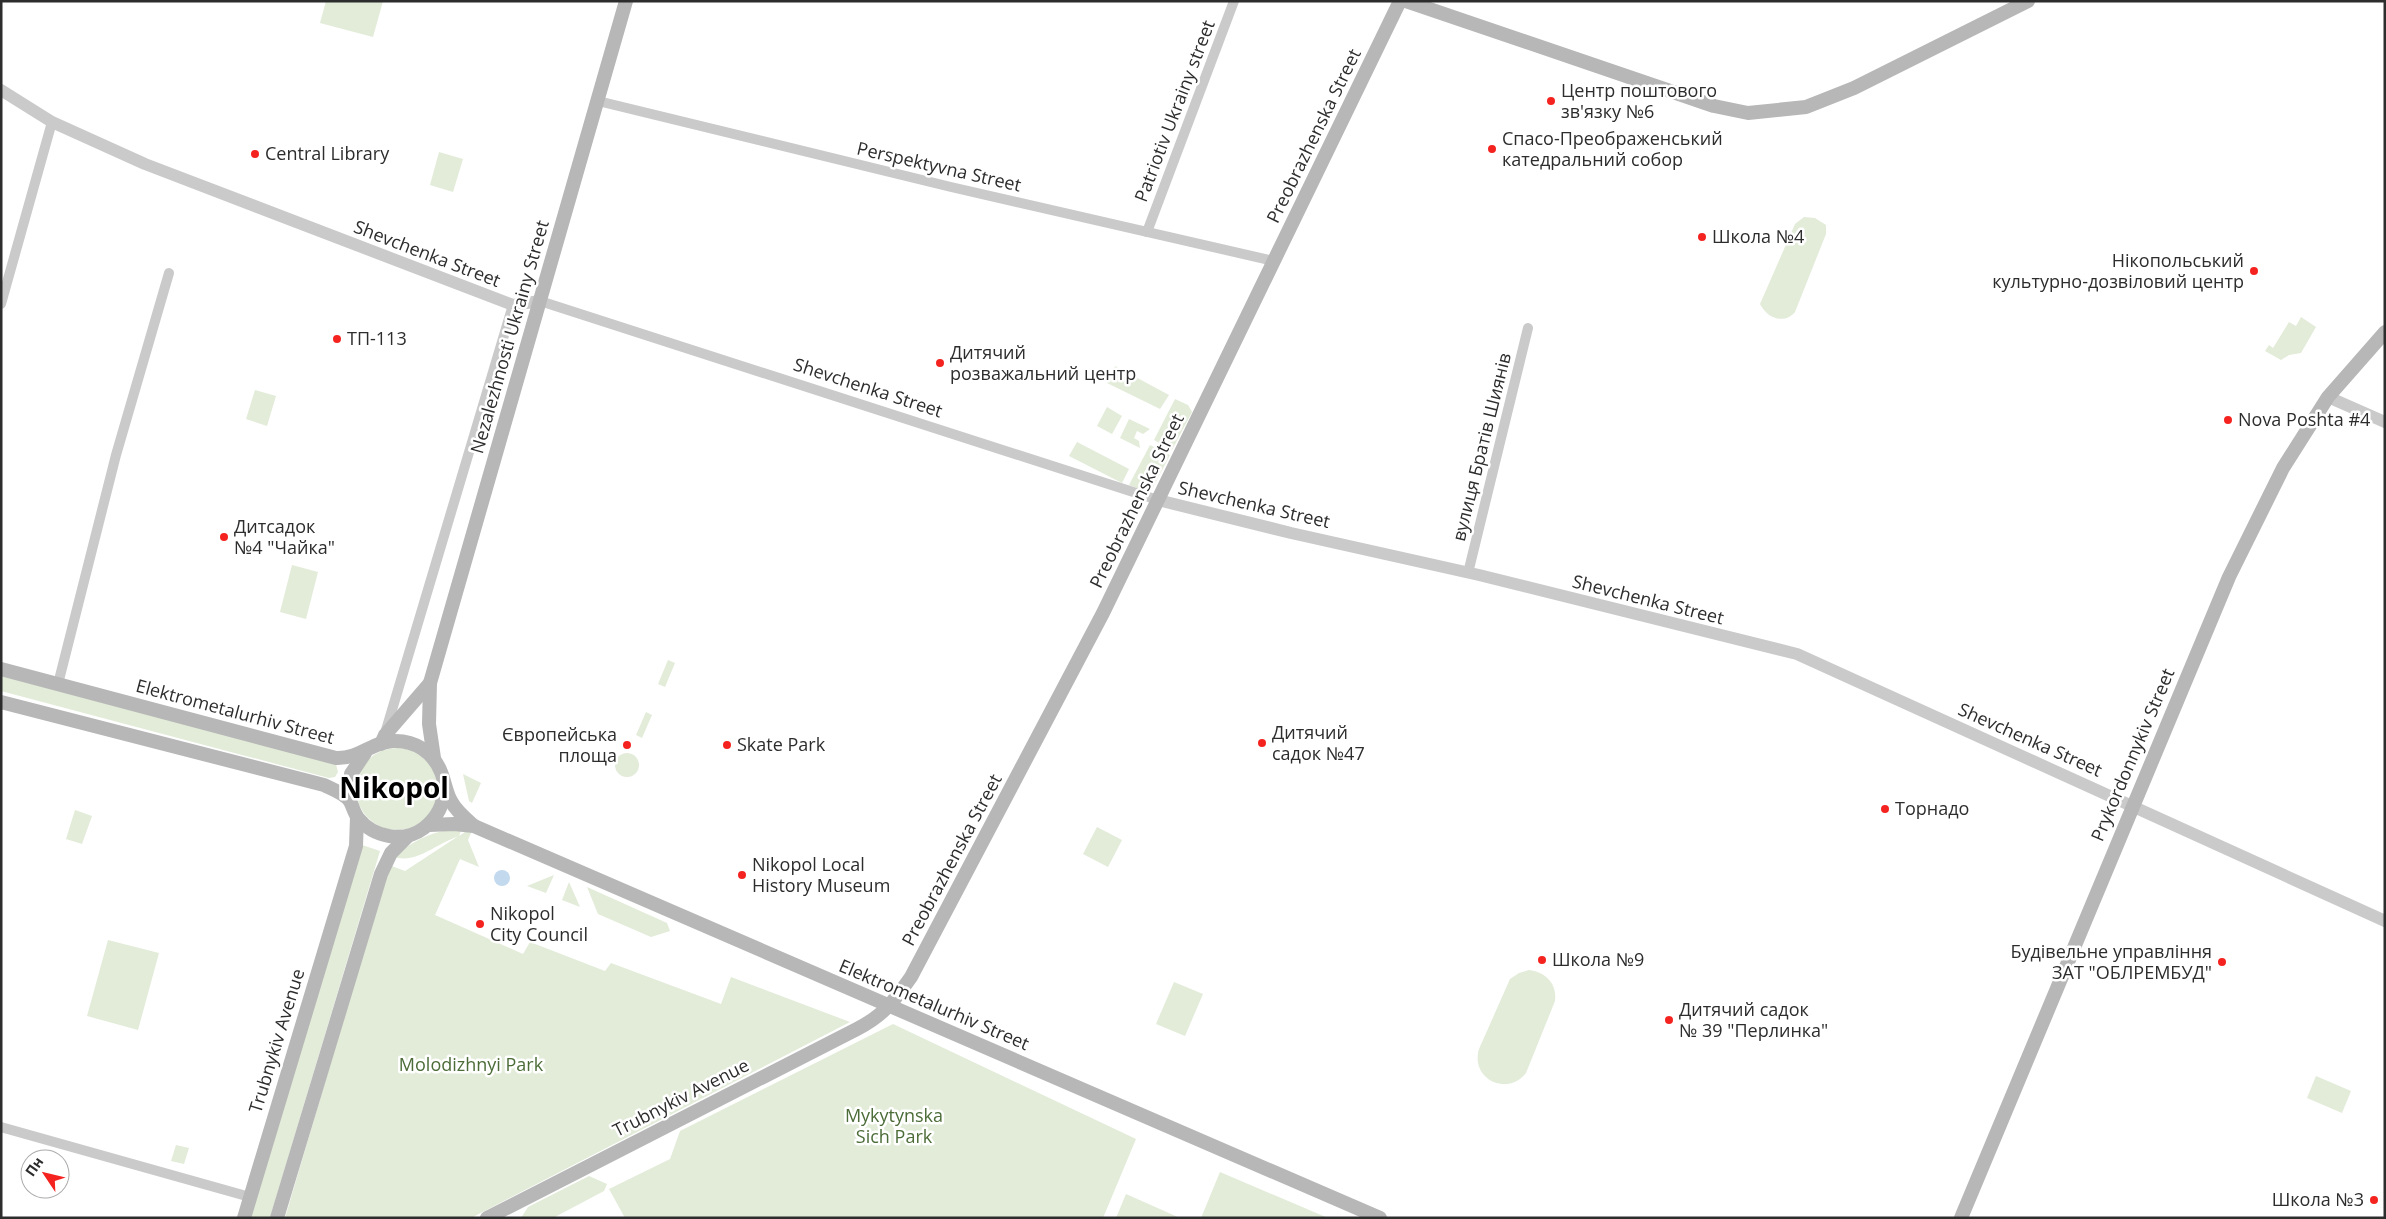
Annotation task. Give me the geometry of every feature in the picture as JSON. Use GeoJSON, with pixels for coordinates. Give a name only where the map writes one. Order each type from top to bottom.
{"type":"FeatureCollection","features":[{"type":"Feature","properties":{"kind":"main road","name":"Nezalezhnosti Ukrainy Street"},"geometry":{"type":"LineString","coordinates":[[430,683],[626,1]]}},
{"type":"Feature","properties":{"kind":"main road","name":"Preobrazhenska Street"},"geometry":{"type":"LineString","coordinates":[[890,1007],[911,977],[1103,613],[1400,1]]}},
{"type":"Feature","properties":{"kind":"main road"},"geometry":{"type":"LineString","coordinates":[[1406,1],[1714,106],[1748,113],[1806,107],[1854,88],[2028,1]]}},
{"type":"Feature","properties":{"kind":"main road","name":"Prykordonnykiv Street"},"geometry":{"type":"LineString","coordinates":[[1961,1218],[2132,805],[2229,577],[2283,468],[2328,397],[2385,332]]}},
{"type":"Feature","properties":{"kind":"main road","name":"Elektrometalurhiv Street"},"geometry":{"type":"LineString","coordinates":[[1,669],[330,757],[342,758],[366,752],[383,739],[410,743],[419,746],[434,758],[442,774],[444,787],[452,802],[474,826]]}},
{"type":"Feature","properties":{"kind":"main road"},"geometry":{"type":"LineString","coordinates":[[383,739],[430,683]]}},
{"type":"Feature","properties":{"kind":"main road"},"geometry":{"type":"LineString","coordinates":[[430,683],[429,724],[434,758]]}},
{"type":"Feature","properties":{"kind":"main road"},"geometry":{"type":"LineString","coordinates":[[1,702],[317,783],[338,792],[350,801]]}},
{"type":"Feature","properties":{"kind":"main road"},"geometry":{"type":"LineString","coordinates":[[350,801],[351,774],[359,758],[366,752]]}},
{"type":"Feature","properties":{"kind":"main road"},"geometry":{"type":"LineString","coordinates":[[429,825],[441,806],[444,787]]}},
{"type":"Feature","properties":{"kind":"main road","name":"Elektrometalurhiv Street"},"geometry":{"type":"LineString","coordinates":[[350,801],[357,817],[371,830],[389,837],[408,836],[429,825],[474,826],[1380,1218]]}},
{"type":"Feature","properties":{"kind":"main road","name":"Trubnykiv Avenue"},"geometry":{"type":"LineString","coordinates":[[244,1218],[356,846],[357,817]]}},
{"type":"Feature","properties":{"kind":"main road"},"geometry":{"type":"LineString","coordinates":[[277,1218],[381,874],[391,853],[408,836]]}},
{"type":"Feature","properties":{"kind":"main road","name":"Trubnykiv Avenue"},"geometry":{"type":"LineString","coordinates":[[487,1218],[509,1213],[872,1021],[890,1007]]}},
{"type":"Feature","properties":{"kind":"street","name":"Patriotiv Ukrainy street"},"geometry":{"type":"LineString","coordinates":[[1146,232],[1234,1]]}},
{"type":"Feature","properties":{"kind":"street","name":"Shevchenka Street"},"geometry":{"type":"LineString","coordinates":[[1,90],[52,122],[145,164],[513,305],[540,301],[1158,500],[1291,533],[1468,573],[1797,654],[2385,921]]}},
{"type":"Feature","properties":{"kind":"street","name":"Perspektyvna Street"},"geometry":{"type":"LineString","coordinates":[[598,101],[941,185],[1274,261]]}},
{"type":"Feature","properties":{"kind":"street"},"geometry":{"type":"LineString","coordinates":[[1,304],[52,122]]}},
{"type":"Feature","properties":{"kind":"street"},"geometry":{"type":"LineString","coordinates":[[58,684],[116,454],[169,272]]}},
{"type":"Feature","properties":{"kind":"street"},"geometry":{"type":"LineString","coordinates":[[383,739],[513,305]]}},
{"type":"Feature","properties":{"kind":"street","name":"вулиця Братів Шиянів"},"geometry":{"type":"LineString","coordinates":[[1468,573],[1528,328]]}},
{"type":"Feature","properties":{"kind":"street"},"geometry":{"type":"LineString","coordinates":[[2328,397],[2385,422]]}},
{"type":"Feature","properties":{"kind":"street"},"geometry":{"type":"LineString","coordinates":[[1,1127],[250,1197]]}},
{"type":"Feature","properties":{"kind":"green space"},"geometry":{"type":"Polygon","coordinates":[[[326,1],[383,1],[373,37],[320,23],[326,1]]]}},
{"type":"Feature","properties":{"kind":"green space"},"geometry":{"type":"Polygon","coordinates":[[[439,152],[463,159],[453,192],[430,185],[439,152]]]}},
{"type":"Feature","properties":{"kind":"green space"},"geometry":{"type":"Polygon","coordinates":[[[1804,217],[1815,218],[1826,225],[1826,234],[1795,312],[1786,318],[1776,318],[1767,313],[1760,304],[1795,224],[1804,217]]]}},
{"type":"Feature","properties":{"kind":"green space"},"geometry":{"type":"Polygon","coordinates":[[[2301,317],[2316,327],[2301,353],[2289,355],[2281,360],[2265,351],[2269,345],[2273,348],[2289,322],[2296,326],[2301,317]]]}},
{"type":"Feature","properties":{"kind":"green space"},"geometry":{"type":"Polygon","coordinates":[[[1115,366],[1169,395],[1160,409],[1107,383],[1115,366]]]}},
{"type":"Feature","properties":{"kind":"green space"},"geometry":{"type":"Polygon","coordinates":[[[255,390],[276,396],[267,426],[246,419],[255,390]]]}},
{"type":"Feature","properties":{"kind":"green space"},"geometry":{"type":"Polygon","coordinates":[[[1175,399],[1188,405],[1192,412],[1172,450],[1154,440],[1175,399]]]}},
{"type":"Feature","properties":{"kind":"green space"},"geometry":{"type":"Polygon","coordinates":[[[1107,407],[1122,416],[1112,434],[1097,426],[1107,407]]]}},
{"type":"Feature","properties":{"kind":"green space"},"geometry":{"type":"Polygon","coordinates":[[[1129,419],[1150,429],[1143,434],[1137,431],[1134,438],[1139,441],[1140,448],[1120,438],[1129,419]]]}},
{"type":"Feature","properties":{"kind":"green space"},"geometry":{"type":"Polygon","coordinates":[[[1077,442],[1129,469],[1122,483],[1069,456],[1077,442]]]}},
{"type":"Feature","properties":{"kind":"green space"},"geometry":{"type":"Polygon","coordinates":[[[1150,445],[1170,455],[1150,493],[1129,485],[1150,445]]]}},
{"type":"Feature","properties":{"kind":"green space"},"geometry":{"type":"Polygon","coordinates":[[[292,565],[318,572],[306,619],[280,612],[292,565]]]}},
{"type":"Feature","properties":{"kind":"green space"},"geometry":{"type":"Polygon","coordinates":[[[668,660],[675,663],[665,687],[658,684],[668,660]]]}},
{"type":"Feature","properties":{"kind":"green space"},"geometry":{"type":"Polygon","coordinates":[[[1,674],[336,764],[338,772],[335,777],[329,778],[1,691],[1,674]]]}},
{"type":"Feature","properties":{"kind":"green space"},"geometry":{"type":"Polygon","coordinates":[[[646,712],[652,715],[642,738],[636,735],[646,712]]]}},
{"type":"Feature","properties":{"kind":"green space"},"geometry":{"type":"Polygon","coordinates":[[[397,748],[413,751],[426,760],[435,773],[438,789],[435,805],[426,818],[413,827],[397,830],[381,827],[368,818],[359,805],[356,789],[359,773],[368,760],[381,751],[397,748]]]}},
{"type":"Feature","properties":{"kind":"green space"},"geometry":{"type":"Polygon","coordinates":[[[627,753],[635,757],[639,765],[635,773],[627,777],[619,773],[615,765],[619,757],[627,753]]]}},
{"type":"Feature","properties":{"kind":"green space"},"geometry":{"type":"Polygon","coordinates":[[[463,774],[481,783],[472,803],[469,801],[463,774]]]}},
{"type":"Feature","properties":{"kind":"green space"},"geometry":{"type":"Polygon","coordinates":[[[75,810],[92,816],[82,844],[66,839],[75,810]]]}},
{"type":"Feature","properties":{"kind":"green space","name":"Molodizhnyi Park"},"geometry":{"type":"Polygon","coordinates":[[[474,826],[468,840],[479,867],[460,859],[435,915],[523,954],[530,942],[605,971],[611,963],[721,1004],[731,977],[850,1022],[471,1218],[285,1218],[389,865],[405,871],[457,837],[411,858],[394,857],[408,846],[425,837],[444,831],[461,831],[459,836],[474,826]]]}},
{"type":"Feature","properties":{"kind":"green space"},"geometry":{"type":"Polygon","coordinates":[[[1097,827],[1122,840],[1108,867],[1083,854],[1097,827]]]}},
{"type":"Feature","properties":{"kind":"green space"},"geometry":{"type":"Polygon","coordinates":[[[359,844],[380,851],[270,1218],[249,1218],[359,844]]]}},
{"type":"Feature","properties":{"kind":"green space"},"geometry":{"type":"Polygon","coordinates":[[[554,875],[546,893],[527,886],[554,875]]]}},
{"type":"Feature","properties":{"kind":"green space"},"geometry":{"type":"Polygon","coordinates":[[[569,882],[580,907],[562,900],[569,882]]]}},
{"type":"Feature","properties":{"kind":"green space"},"geometry":{"type":"Polygon","coordinates":[[[587,887],[667,923],[670,931],[651,937],[598,914],[587,887]]]}},
{"type":"Feature","properties":{"kind":"green space"},"geometry":{"type":"Polygon","coordinates":[[[108,940],[159,953],[138,1030],[87,1016],[108,940]]]}},
{"type":"Feature","properties":{"kind":"green space"},"geometry":{"type":"Polygon","coordinates":[[[1529,970],[1541,973],[1549,980],[1554,989],[1555,1001],[1526,1073],[1518,1080],[1509,1084],[1500,1084],[1485,1076],[1480,1069],[1478,1060],[1479,1049],[1510,979],[1519,973],[1529,970]]]}},
{"type":"Feature","properties":{"kind":"green space"},"geometry":{"type":"Polygon","coordinates":[[[1174,982],[1203,994],[1185,1036],[1156,1024],[1174,982]]]}},
{"type":"Feature","properties":{"kind":"green space","name":"Mykytynska Sich Park"},"geometry":{"type":"Polygon","coordinates":[[[893,1024],[1136,1139],[1103,1218],[625,1218],[609,1189],[670,1159],[680,1131],[893,1024]]]}},
{"type":"Feature","properties":{"kind":"green space"},"geometry":{"type":"Polygon","coordinates":[[[2316,1076],[2351,1091],[2342,1113],[2307,1098],[2316,1076]]]}},
{"type":"Feature","properties":{"kind":"green space"},"geometry":{"type":"Polygon","coordinates":[[[176,1145],[189,1148],[184,1164],[171,1161],[176,1145]]]}},
{"type":"Feature","properties":{"kind":"green space"},"geometry":{"type":"Polygon","coordinates":[[[1220,1172],[1328,1218],[1201,1218],[1220,1172]]]}},
{"type":"Feature","properties":{"kind":"green space"},"geometry":{"type":"Polygon","coordinates":[[[589,1176],[607,1184],[604,1191],[553,1218],[521,1218],[528,1207],[589,1176]]]}},
{"type":"Feature","properties":{"kind":"green space"},"geometry":{"type":"Polygon","coordinates":[[[1126,1194],[1180,1218],[1116,1218],[1126,1194]]]}},
{"type":"Feature","properties":{"kind":"water"},"geometry":{"type":"Polygon","coordinates":[[[499,870],[505,870],[510,875],[508,884],[499,886],[494,881],[494,875],[499,870]]]}},
{"type":"Feature","properties":{"kind":"place","name":"Центр поштового зв'язку №6"},"geometry":{"type":"Point","coordinates":[1551,101]}},
{"type":"Feature","properties":{"kind":"place","name":"Спасо-Преображенський катедральний собор"},"geometry":{"type":"Point","coordinates":[1492,149]}},
{"type":"Feature","properties":{"kind":"place","name":"Central Library"},"geometry":{"type":"Point","coordinates":[255,154]}},
{"type":"Feature","properties":{"kind":"place","name":"Школа №4"},"geometry":{"type":"Point","coordinates":[1702,237]}},
{"type":"Feature","properties":{"kind":"place","name":"Нікопольський культурно-дозвіловий центр"},"geometry":{"type":"Point","coordinates":[2254,271]}},
{"type":"Feature","properties":{"kind":"place","name":"ТП-113"},"geometry":{"type":"Point","coordinates":[337,339]}},
{"type":"Feature","properties":{"kind":"place","name":"Дитячий розважальний центр"},"geometry":{"type":"Point","coordinates":[940,363]}},
{"type":"Feature","properties":{"kind":"place","name":"Nova Poshta #4"},"geometry":{"type":"Point","coordinates":[2228,420]}},
{"type":"Feature","properties":{"kind":"place","name":"Дитсадок №4 \"Чайка\""},"geometry":{"type":"Point","coordinates":[224,537]}},
{"type":"Feature","properties":{"kind":"place","name":"Дитячий садок №47"},"geometry":{"type":"Point","coordinates":[1262,743]}},
{"type":"Feature","properties":{"kind":"place","name":"Європейська площа"},"geometry":{"type":"Point","coordinates":[627,745]}},
{"type":"Feature","properties":{"kind":"place","name":"Skate Park"},"geometry":{"type":"Point","coordinates":[727,745]}},
{"type":"Feature","properties":{"kind":"place","name":"Торнадо"},"geometry":{"type":"Point","coordinates":[1885,809]}},
{"type":"Feature","properties":{"kind":"place","name":"Nikopol Local History Museum"},"geometry":{"type":"Point","coordinates":[742,875]}},
{"type":"Feature","properties":{"kind":"place","name":"Nikopol City Council"},"geometry":{"type":"Point","coordinates":[480,924]}},
{"type":"Feature","properties":{"kind":"place","name":"Школа №9"},"geometry":{"type":"Point","coordinates":[1542,960]}},
{"type":"Feature","properties":{"kind":"place","name":"Будівельне управління ЗАТ \"ОБЛРЕМБУД\""},"geometry":{"type":"Point","coordinates":[2222,962]}},
{"type":"Feature","properties":{"kind":"place","name":"Дитячий садок № 39 \"Перлинка\""},"geometry":{"type":"Point","coordinates":[1669,1020]}},
{"type":"Feature","properties":{"kind":"place","name":"Школа №3"},"geometry":{"type":"Point","coordinates":[2374,1200]}},
{"type":"Feature","properties":{"kind":"district","name":"Nikopol"},"geometry":{"type":"Point","coordinates":[394,788]}}]}
